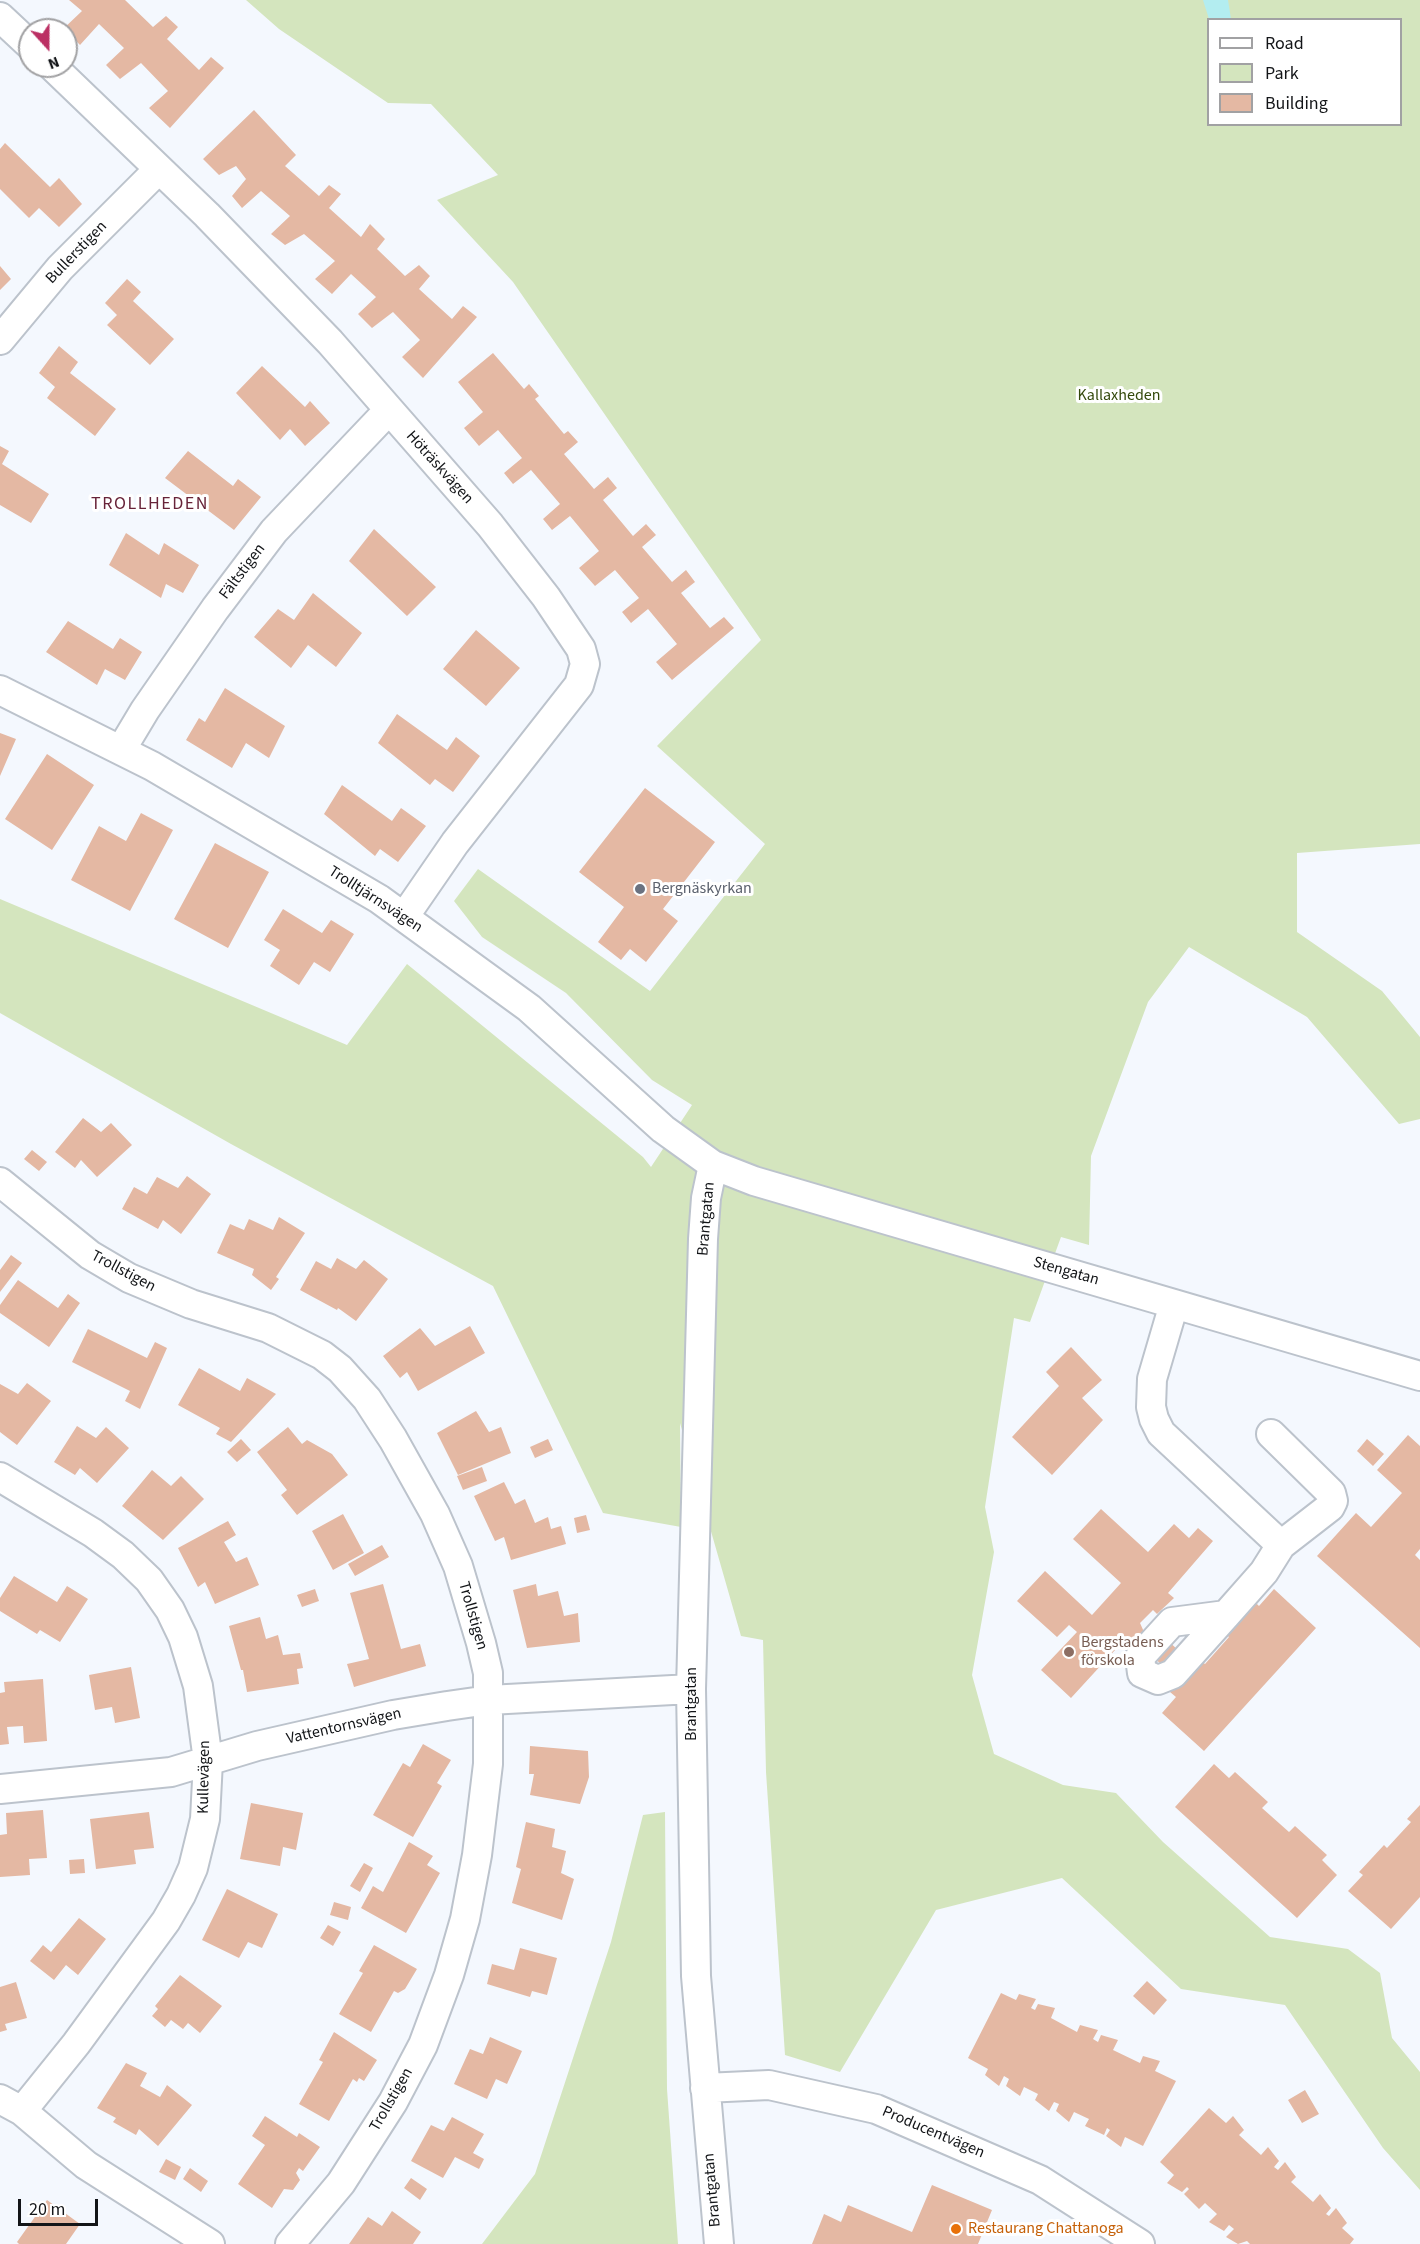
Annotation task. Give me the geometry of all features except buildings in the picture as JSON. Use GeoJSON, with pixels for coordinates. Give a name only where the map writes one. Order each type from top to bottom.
{"type":"FeatureCollection","features":[{"type":"Feature","properties":{"kind":"street"},"geometry":{"type":"LineString","coordinates":[[0,17],[18,34]]}},
{"type":"Feature","properties":{"kind":"street","name":"Höträskvägen"},"geometry":{"type":"LineString","coordinates":[[64,78],[207,215],[322,334],[497,534],[572,634],[585,664],[579,685],[454,843],[405,917]]}},
{"type":"Feature","properties":{"kind":"street","name":"Bullerstigen"},"geometry":{"type":"LineString","coordinates":[[0,340],[60,268],[159,169]]}},
{"type":"Feature","properties":{"kind":"street","name":"Fältstigen"},"geometry":{"type":"LineString","coordinates":[[122,750],[145,710],[274,531],[388,411]]}},
{"type":"Feature","properties":{"kind":"street","name":"Trolltjärnsvägen"},"geometry":{"type":"LineString","coordinates":[[0,690],[122,750],[346,879],[405,917],[529,1008],[663,1129],[713,1165]]}},
{"type":"Feature","properties":{"kind":"street","name":"Stengatan"},"geometry":{"type":"LineString","coordinates":[[713,1165],[754,1181],[1420,1376]]}},
{"type":"Feature","properties":{"kind":"street","name":"Brantgatan"},"geometry":{"type":"LineString","coordinates":[[713,1165],[706,1198],[703,1239],[692,1689],[696,1976],[718,2244]]}},
{"type":"Feature","properties":{"kind":"street","name":"Trollstigen"},"geometry":{"type":"LineString","coordinates":[[0,1182],[90,1255],[129,1278],[191,1304],[268,1328],[322,1355],[340,1369],[367,1399],[393,1439],[435,1514],[458,1566],[481,1643],[488,1673],[488,1764],[477,1855],[465,1919],[449,1975],[423,2045],[393,2102],[341,2183],[293,2242]]}},
{"type":"Feature","properties":{"kind":"street"},"geometry":{"type":"LineString","coordinates":[[1174,1304],[1152,1379],[1151,1407],[1154,1419],[1161,1433],[1281,1545]]}},
{"type":"Feature","properties":{"kind":"street"},"geometry":{"type":"LineString","coordinates":[[1226,1615],[1264,1572],[1281,1545],[1330,1507],[1333,1501],[1331,1493],[1271,1434]]}},
{"type":"Feature","properties":{"kind":"street","name":"Kullevägen"},"geometry":{"type":"LineString","coordinates":[[0,1477],[93,1533],[123,1555],[149,1580],[170,1610],[183,1637],[198,1686],[208,1761],[205,1819],[193,1868],[181,1895],[166,1921],[76,2044],[11,2105]]}},
{"type":"Feature","properties":{"kind":"street","name":"Vattentornsvägen"},"geometry":{"type":"LineString","coordinates":[[0,1790],[171,1772],[257,1746],[393,1715],[489,1700],[692,1689]]}},
{"type":"Feature","properties":{"kind":"street","name":"Producentvägen"},"geometry":{"type":"LineString","coordinates":[[705,2088],[769,2085],[876,2109],[1040,2180],[1140,2244]]}},
{"type":"Feature","properties":{"kind":"street"},"geometry":{"type":"LineString","coordinates":[[11,2105],[86,2165],[210,2244]]}},
{"type":"Feature","properties":{"kind":"green space","name":"Kallaxheden"},"geometry":{"type":"Polygon","coordinates":[[[246,0],[1420,0],[1420,844],[1297,853],[1297,932],[1382,991],[1420,1037],[1420,1119],[1399,1124],[1307,1017],[1189,947],[1148,1002],[1091,1156],[1089,1245],[1061,1237],[1030,1322],[1014,1318],[985,1507],[994,1552],[972,1675],[994,1754],[1063,1785],[1116,1793],[1163,1842],[1270,1937],[1348,1949],[1380,1973],[1392,2038],[1420,2072],[1420,2190],[1383,2148],[1285,2005],[1181,1989],[1062,1878],[936,1910],[840,2072],[785,2055],[766,1772],[763,1640],[741,1636],[680,1423],[681,1527],[603,1513],[493,1286],[231,1144],[0,1013],[0,899],[347,1045],[407,964],[643,1157],[651,1167],[692,1105],[652,1080],[566,993],[482,937],[454,901],[478,869],[650,991],[765,844],[657,746],[761,640],[513,282],[437,200],[498,175],[431,104],[388,103],[279,29],[246,0]]]}},
{"type":"Feature","properties":{"kind":"green space"},"geometry":{"type":"Polygon","coordinates":[[[665,1812],[667,2089],[678,2244],[482,2244],[535,2174],[611,1942],[643,1815],[665,1812]]]}},
{"type":"Feature","properties":{"kind":"water"},"geometry":{"type":"Polygon","coordinates":[[[1203,0],[1228,0],[1231,18],[1209,18],[1203,0]]]}},
{"type":"Feature","properties":{"kind":"place","name":"Bergnäskyrkan"},"geometry":{"type":"Point","coordinates":[640,889]}},
{"type":"Feature","properties":{"kind":"place","name":"Bergstadens förskola"},"geometry":{"type":"Point","coordinates":[1069,1652]}},
{"type":"Feature","properties":{"kind":"place","name":"Restaurang Chattanoga"},"geometry":{"type":"Point","coordinates":[956,2229]}},
{"type":"Feature","properties":{"kind":"district","name":"TROLLHEDEN"},"geometry":{"type":"Point","coordinates":[150,505]}}]}
